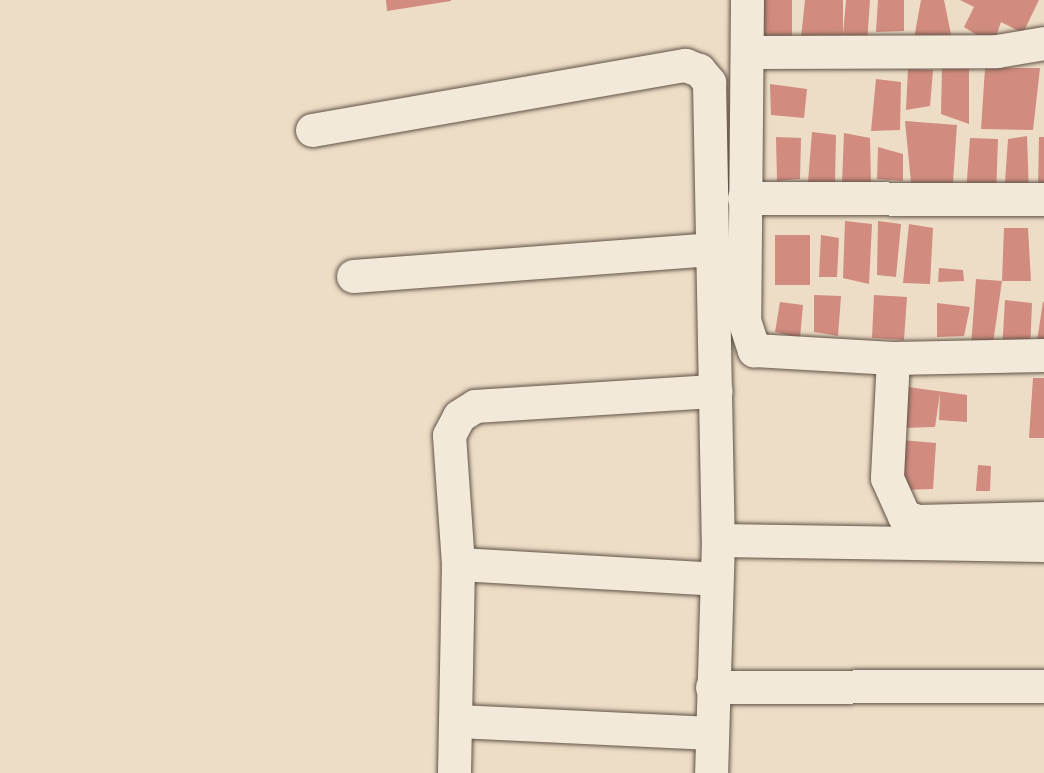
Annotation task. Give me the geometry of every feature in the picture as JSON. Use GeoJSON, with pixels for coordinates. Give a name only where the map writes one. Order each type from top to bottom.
{"type":"FeatureCollection","features":[{"type":"Feature","properties":{"kind":"street"},"geometry":{"type":"LineString","coordinates":[[747,0],[744,320],[754,350],[893,358],[1044,355]]}},
{"type":"Feature","properties":{"kind":"street"},"geometry":{"type":"LineString","coordinates":[[748,52],[997,51],[1044,44]]}},
{"type":"Feature","properties":{"kind":"street"},"geometry":{"type":"LineString","coordinates":[[312,130],[685,66],[699,70],[709,82],[718,540],[711,773]]}},
{"type":"Feature","properties":{"kind":"street"},"geometry":{"type":"LineString","coordinates":[[744,198],[1044,199]]}},
{"type":"Feature","properties":{"kind":"street"},"geometry":{"type":"LineString","coordinates":[[353,276],[711,249]]}},
{"type":"Feature","properties":{"kind":"street"},"geometry":{"type":"LineString","coordinates":[[893,358],[887,478],[904,516],[917,521],[1044,519]]}},
{"type":"Feature","properties":{"kind":"street"},"geometry":{"type":"LineString","coordinates":[[454,773],[458,722],[458,564],[449,435],[459,416],[475,406],[716,381],[847,376]]}},
{"type":"Feature","properties":{"kind":"street"},"geometry":{"type":"LineString","coordinates":[[718,540],[1044,545]]}},
{"type":"Feature","properties":{"kind":"street"},"geometry":{"type":"LineString","coordinates":[[458,564],[716,579]]}},
{"type":"Feature","properties":{"kind":"street"},"geometry":{"type":"LineString","coordinates":[[712,687],[1044,686]]}},
{"type":"Feature","properties":{"kind":"street"},"geometry":{"type":"LineString","coordinates":[[458,722],[711,733]]}},
{"type":"Feature","properties":{"kind":"building"},"geometry":{"type":"Polygon","coordinates":[[[386,0],[451,0],[451,1],[387,11],[386,0]]]}},
{"type":"Feature","properties":{"kind":"building"},"geometry":{"type":"Polygon","coordinates":[[[760,0],[792,0],[792,45],[760,41],[760,0]]]}},
{"type":"Feature","properties":{"kind":"building"},"geometry":{"type":"Polygon","coordinates":[[[805,0],[843,0],[843,35],[846,0],[870,0],[867,44],[800,47],[805,0]]]}},
{"type":"Feature","properties":{"kind":"building"},"geometry":{"type":"Polygon","coordinates":[[[878,0],[904,0],[904,31],[876,32],[878,0]]]}},
{"type":"Feature","properties":{"kind":"building"},"geometry":{"type":"Polygon","coordinates":[[[921,0],[944,0],[953,44],[913,44],[921,0]]]}},
{"type":"Feature","properties":{"kind":"building"},"geometry":{"type":"Polygon","coordinates":[[[960,0],[1039,0],[1023,33],[1001,22],[993,45],[964,27],[974,7],[960,0]]]}},
{"type":"Feature","properties":{"kind":"building"},"geometry":{"type":"Polygon","coordinates":[[[942,67],[969,68],[969,124],[941,114],[942,67]]]}},
{"type":"Feature","properties":{"kind":"building"},"geometry":{"type":"Polygon","coordinates":[[[985,68],[1040,68],[1033,130],[981,129],[985,68]]]}},
{"type":"Feature","properties":{"kind":"building"},"geometry":{"type":"Polygon","coordinates":[[[908,69],[933,70],[930,106],[906,110],[908,69]]]}},
{"type":"Feature","properties":{"kind":"building"},"geometry":{"type":"Polygon","coordinates":[[[876,79],[901,82],[900,130],[871,131],[876,79]]]}},
{"type":"Feature","properties":{"kind":"building"},"geometry":{"type":"Polygon","coordinates":[[[770,84],[807,89],[804,118],[771,115],[770,84]]]}},
{"type":"Feature","properties":{"kind":"building"},"geometry":{"type":"Polygon","coordinates":[[[905,121],[957,125],[952,196],[912,193],[905,121]]]}},
{"type":"Feature","properties":{"kind":"building"},"geometry":{"type":"Polygon","coordinates":[[[812,132],[836,135],[835,183],[808,182],[812,132]]]}},
{"type":"Feature","properties":{"kind":"building"},"geometry":{"type":"Polygon","coordinates":[[[844,133],[870,138],[871,184],[842,184],[844,133]]]}},
{"type":"Feature","properties":{"kind":"building"},"geometry":{"type":"Polygon","coordinates":[[[1027,136],[1029,194],[1004,197],[1008,139],[1027,136]]]}},
{"type":"Feature","properties":{"kind":"building"},"geometry":{"type":"Polygon","coordinates":[[[776,137],[801,138],[800,179],[777,181],[776,137]]]}},
{"type":"Feature","properties":{"kind":"building"},"geometry":{"type":"Polygon","coordinates":[[[1039,137],[1044,137],[1044,191],[1038,190],[1039,137]]]}},
{"type":"Feature","properties":{"kind":"building"},"geometry":{"type":"Polygon","coordinates":[[[970,138],[998,139],[996,195],[966,193],[970,138]]]}},
{"type":"Feature","properties":{"kind":"building"},"geometry":{"type":"Polygon","coordinates":[[[878,147],[903,154],[903,181],[877,179],[878,147]]]}},
{"type":"Feature","properties":{"kind":"building"},"geometry":{"type":"Polygon","coordinates":[[[845,221],[872,224],[869,284],[843,278],[845,221]]]}},
{"type":"Feature","properties":{"kind":"building"},"geometry":{"type":"Polygon","coordinates":[[[878,221],[901,224],[896,277],[877,275],[878,221]]]}},
{"type":"Feature","properties":{"kind":"building"},"geometry":{"type":"Polygon","coordinates":[[[909,224],[933,228],[930,284],[903,283],[909,224]]]}},
{"type":"Feature","properties":{"kind":"building"},"geometry":{"type":"Polygon","coordinates":[[[1004,228],[1028,228],[1031,281],[1002,281],[1004,228]]]}},
{"type":"Feature","properties":{"kind":"building"},"geometry":{"type":"Polygon","coordinates":[[[775,235],[810,235],[810,285],[775,285],[775,235]]]}},
{"type":"Feature","properties":{"kind":"building"},"geometry":{"type":"Polygon","coordinates":[[[821,235],[839,238],[837,277],[819,277],[821,235]]]}},
{"type":"Feature","properties":{"kind":"building"},"geometry":{"type":"Polygon","coordinates":[[[939,268],[963,270],[964,281],[938,282],[939,268]]]}},
{"type":"Feature","properties":{"kind":"building"},"geometry":{"type":"Polygon","coordinates":[[[976,279],[1002,281],[992,350],[971,346],[976,279]]]}},
{"type":"Feature","properties":{"kind":"building"},"geometry":{"type":"Polygon","coordinates":[[[814,295],[841,296],[838,336],[814,332],[814,295]]]}},
{"type":"Feature","properties":{"kind":"building"},"geometry":{"type":"Polygon","coordinates":[[[874,295],[907,297],[904,340],[872,338],[874,295]]]}},
{"type":"Feature","properties":{"kind":"building"},"geometry":{"type":"Polygon","coordinates":[[[1005,300],[1032,303],[1030,353],[1002,351],[1005,300]]]}},
{"type":"Feature","properties":{"kind":"building"},"geometry":{"type":"Polygon","coordinates":[[[780,302],[803,305],[800,338],[775,332],[780,302]]]}},
{"type":"Feature","properties":{"kind":"building"},"geometry":{"type":"Polygon","coordinates":[[[1044,302],[1044,342],[1037,341],[1044,302]]]}},
{"type":"Feature","properties":{"kind":"building"},"geometry":{"type":"Polygon","coordinates":[[[937,303],[970,307],[964,336],[937,337],[937,303]]]}},
{"type":"Feature","properties":{"kind":"building"},"geometry":{"type":"Polygon","coordinates":[[[1033,378],[1044,378],[1044,438],[1029,438],[1033,378]]]}},
{"type":"Feature","properties":{"kind":"building"},"geometry":{"type":"Polygon","coordinates":[[[900,386],[967,395],[967,422],[939,420],[940,393],[935,427],[903,428],[900,386]]]}},
{"type":"Feature","properties":{"kind":"building"},"geometry":{"type":"Polygon","coordinates":[[[901,440],[936,443],[933,489],[900,490],[901,440]]]}},
{"type":"Feature","properties":{"kind":"building"},"geometry":{"type":"Polygon","coordinates":[[[978,465],[991,466],[990,491],[976,491],[978,465]]]}}]}
